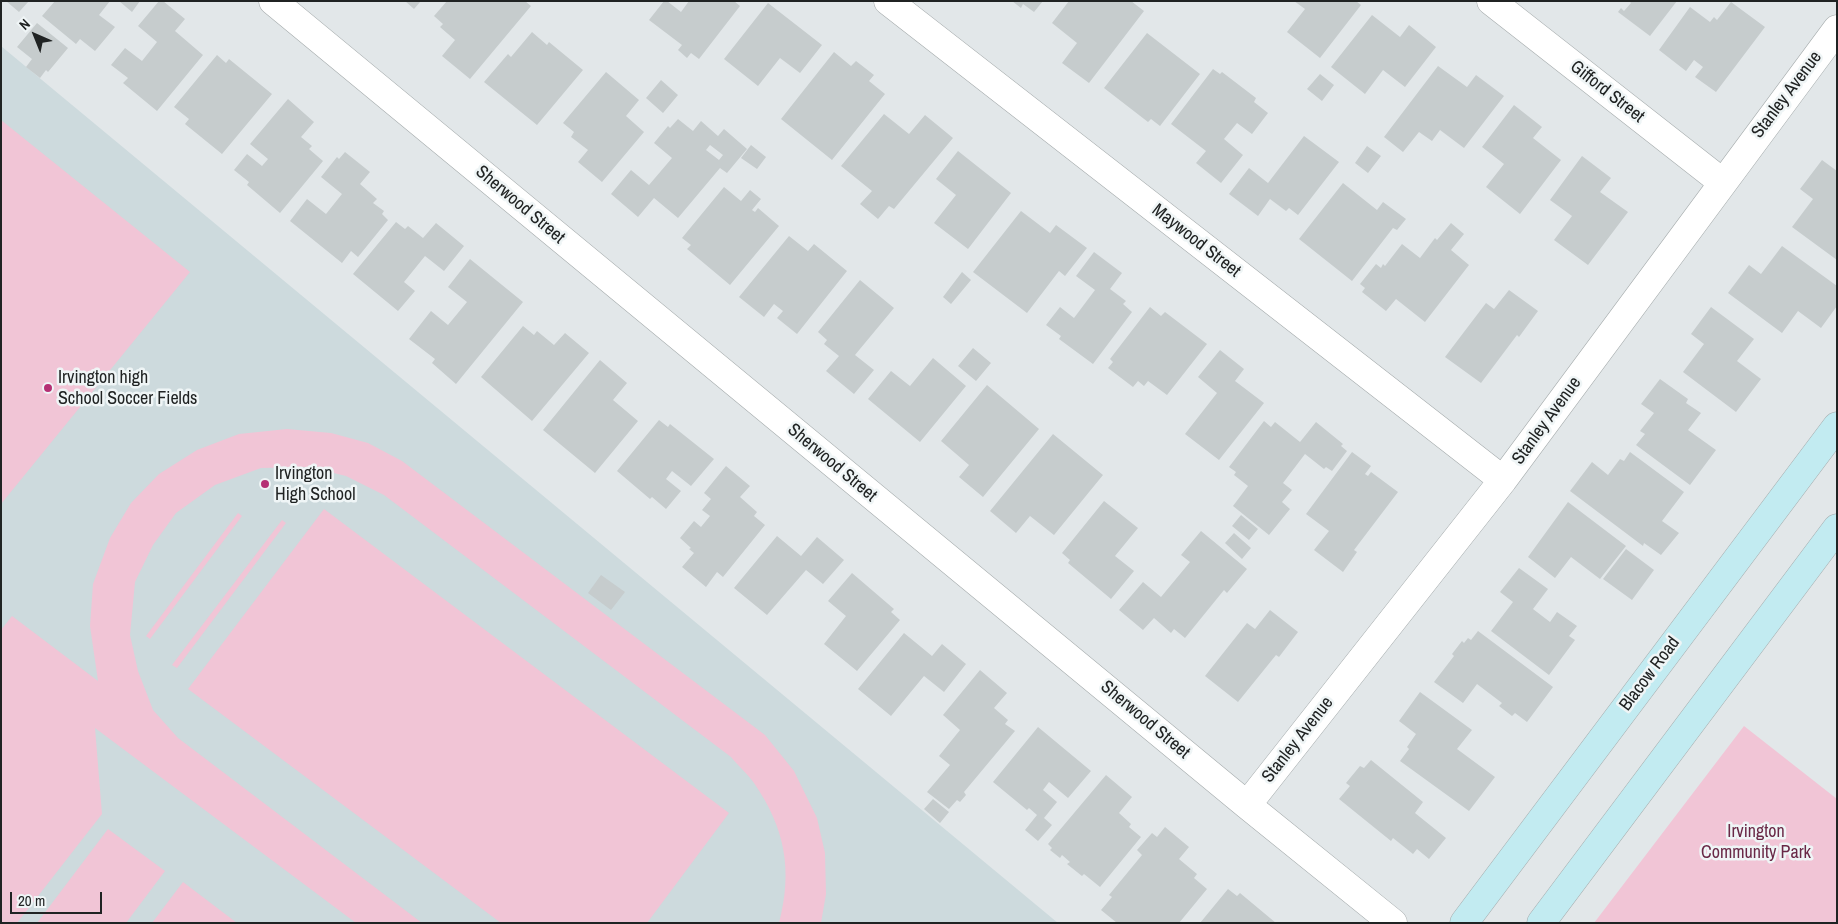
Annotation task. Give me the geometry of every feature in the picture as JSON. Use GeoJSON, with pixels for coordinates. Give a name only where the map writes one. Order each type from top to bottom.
{"type":"FeatureCollection","features":[{"type":"Feature","properties":{"kind":"main road","name":"Blacow Road"},"geometry":{"type":"LineString","coordinates":[[1464,923],[1837,426]]}},
{"type":"Feature","properties":{"kind":"main road"},"geometry":{"type":"LineString","coordinates":[[1541,923],[1837,528]]}},
{"type":"Feature","properties":{"kind":"street","name":"Sherwood Street"},"geometry":{"type":"LineString","coordinates":[[273,1],[1247,805],[1393,923]]}},
{"type":"Feature","properties":{"kind":"street","name":"Maywood Street"},"geometry":{"type":"LineString","coordinates":[[888,1],[1503,480]]}},
{"type":"Feature","properties":{"kind":"street","name":"Gifford Street"},"geometry":{"type":"LineString","coordinates":[[1491,1],[1722,182]]}},
{"type":"Feature","properties":{"kind":"street","name":"Stanley Avenue"},"geometry":{"type":"LineString","coordinates":[[1247,805],[1503,480],[1837,29]]}},
{"type":"Feature","properties":{"kind":"shaded area","name":"Irvington High School"},"geometry":{"type":"Polygon","coordinates":[[[1,46],[1058,923],[1,923],[1,46]]]}},
{"type":"Feature","properties":{"kind":"green space","name":"Irvington high School Soccer Fields"},"geometry":{"type":"Polygon","coordinates":[[[1,120],[190,272],[1,504],[1,120]]]}},
{"type":"Feature","properties":{"kind":"green space"},"geometry":{"type":"Polygon","coordinates":[[[287,429],[331,433],[368,443],[402,461],[765,735],[794,771],[817,818],[825,853],[826,894],[821,923],[779,923],[783,904],[785,867],[779,833],[765,800],[749,776],[731,757],[384,495],[346,476],[309,467],[261,468],[215,485],[176,513],[153,545],[135,582],[130,635],[138,671],[153,710],[178,738],[422,923],[356,923],[95,728],[102,814],[17,923],[1,923],[1,630],[12,616],[98,681],[90,626],[93,584],[110,538],[131,503],[159,474],[197,450],[239,434],[287,429]]]}},
{"type":"Feature","properties":{"kind":"green space"},"geometry":{"type":"Polygon","coordinates":[[[324,509],[729,813],[647,923],[501,923],[188,689],[324,509]]]}},
{"type":"Feature","properties":{"kind":"green space"},"geometry":{"type":"Polygon","coordinates":[[[238,513],[242,516],[150,639],[146,636],[238,513]]]}},
{"type":"Feature","properties":{"kind":"green space"},"geometry":{"type":"Polygon","coordinates":[[[282,520],[286,523],[177,668],[172,665],[282,520]]]}},
{"type":"Feature","properties":{"kind":"green space","name":"Irvington Community Park"},"geometry":{"type":"Polygon","coordinates":[[[1744,726],[1837,799],[1837,923],[1594,923],[1744,726]]]}},
{"type":"Feature","properties":{"kind":"green space"},"geometry":{"type":"Polygon","coordinates":[[[108,829],[165,871],[126,923],[37,923],[108,829]]]}},
{"type":"Feature","properties":{"kind":"green space"},"geometry":{"type":"Polygon","coordinates":[[[183,882],[237,923],[152,923],[183,882]]]}},
{"type":"Feature","properties":{"kind":"building"},"geometry":{"type":"Polygon","coordinates":[[[6,1],[29,1],[19,12],[6,1]]]}},
{"type":"Feature","properties":{"kind":"building"},"geometry":{"type":"Polygon","coordinates":[[[55,1],[110,1],[99,15],[115,27],[95,51],[80,39],[76,44],[42,16],[55,1]]]}},
{"type":"Feature","properties":{"kind":"building"},"geometry":{"type":"Polygon","coordinates":[[[119,1],[140,1],[132,12],[119,1]]]}},
{"type":"Feature","properties":{"kind":"building"},"geometry":{"type":"Polygon","coordinates":[[[159,1],[163,1],[185,19],[175,31],[203,55],[157,111],[123,83],[128,78],[111,65],[125,48],[142,61],[157,42],[138,26],[159,1]]]}},
{"type":"Feature","properties":{"kind":"building"},"geometry":{"type":"Polygon","coordinates":[[[405,1],[421,1],[414,9],[405,1]]]}},
{"type":"Feature","properties":{"kind":"building"},"geometry":{"type":"Polygon","coordinates":[[[447,1],[525,1],[531,6],[470,79],[442,56],[455,40],[440,27],[443,24],[434,16],[447,1]]]}},
{"type":"Feature","properties":{"kind":"building"},"geometry":{"type":"Polygon","coordinates":[[[664,1],[667,1],[681,12],[689,1],[734,1],[740,6],[699,59],[691,53],[687,58],[678,50],[682,45],[649,20],[664,1]]]}},
{"type":"Feature","properties":{"kind":"building"},"geometry":{"type":"Polygon","coordinates":[[[1012,1],[1043,1],[1034,12],[1023,4],[1021,8],[1012,1]]]}},
{"type":"Feature","properties":{"kind":"building"},"geometry":{"type":"Polygon","coordinates":[[[1069,1],[1131,1],[1144,11],[1089,83],[1062,63],[1077,43],[1052,23],[1069,1]]]}},
{"type":"Feature","properties":{"kind":"building"},"geometry":{"type":"Polygon","coordinates":[[[1294,1],[1356,1],[1361,5],[1320,58],[1287,32],[1305,9],[1294,1]]]}},
{"type":"Feature","properties":{"kind":"building"},"geometry":{"type":"Polygon","coordinates":[[[1629,1],[1677,1],[1650,36],[1618,12],[1621,8],[1624,11],[1631,3],[1629,1]]]}},
{"type":"Feature","properties":{"kind":"building"},"geometry":{"type":"Polygon","coordinates":[[[1731,2],[1765,27],[1716,92],[1695,77],[1703,67],[1694,60],[1686,71],[1659,50],[1690,7],[1710,22],[1714,17],[1717,20],[1731,2]]]}},
{"type":"Feature","properties":{"kind":"building"},"geometry":{"type":"Polygon","coordinates":[[[768,3],[822,45],[800,73],[780,58],[758,86],[724,59],[768,3]]]}},
{"type":"Feature","properties":{"kind":"building"},"geometry":{"type":"Polygon","coordinates":[[[1372,15],[1400,37],[1409,25],[1436,47],[1405,87],[1383,70],[1365,94],[1331,67],[1372,15]]]}},
{"type":"Feature","properties":{"kind":"building"},"geometry":{"type":"Polygon","coordinates":[[[37,23],[68,48],[48,72],[46,70],[40,78],[26,67],[32,59],[17,47],[37,23]]]}},
{"type":"Feature","properties":{"kind":"building"},"geometry":{"type":"Polygon","coordinates":[[[532,32],[547,45],[549,42],[583,70],[537,125],[484,82],[508,54],[511,57],[532,32]]]}},
{"type":"Feature","properties":{"kind":"building"},"geometry":{"type":"Polygon","coordinates":[[[1147,33],[1200,74],[1160,126],[1151,119],[1148,122],[1104,88],[1147,33]]]}},
{"type":"Feature","properties":{"kind":"building"},"geometry":{"type":"Polygon","coordinates":[[[834,52],[851,66],[856,61],[874,75],[869,81],[885,94],[832,160],[781,119],[834,52]]]}},
{"type":"Feature","properties":{"kind":"building"},"geometry":{"type":"Polygon","coordinates":[[[217,55],[226,63],[229,59],[272,94],[222,154],[185,124],[189,119],[174,107],[217,55]]]}},
{"type":"Feature","properties":{"kind":"building"},"geometry":{"type":"Polygon","coordinates":[[[1438,66],[1467,87],[1476,75],[1504,96],[1464,148],[1440,130],[1432,141],[1419,132],[1403,152],[1384,137],[1438,66]]]}},
{"type":"Feature","properties":{"kind":"building"},"geometry":{"type":"Polygon","coordinates":[[[1213,69],[1220,74],[1222,72],[1256,98],[1254,102],[1268,113],[1252,134],[1237,123],[1224,139],[1243,155],[1221,183],[1196,163],[1206,151],[1171,124],[1213,69]]]}},
{"type":"Feature","properties":{"kind":"building"},"geometry":{"type":"Polygon","coordinates":[[[606,72],[639,100],[626,116],[644,132],[602,182],[578,162],[588,150],[571,137],[574,132],[563,123],[606,72]]]}},
{"type":"Feature","properties":{"kind":"building"},"geometry":{"type":"Polygon","coordinates":[[[1320,74],[1334,85],[1322,101],[1307,89],[1320,74]]]}},
{"type":"Feature","properties":{"kind":"building"},"geometry":{"type":"Polygon","coordinates":[[[661,80],[678,95],[663,113],[646,98],[661,80]]]}},
{"type":"Feature","properties":{"kind":"building"},"geometry":{"type":"Polygon","coordinates":[[[288,99],[314,122],[301,137],[312,146],[309,149],[323,161],[280,213],[247,185],[249,182],[234,170],[247,154],[262,166],[268,159],[250,144],[288,99]]]}},
{"type":"Feature","properties":{"kind":"building"},"geometry":{"type":"Polygon","coordinates":[[[1514,105],[1542,127],[1533,138],[1561,160],[1520,214],[1486,187],[1504,164],[1482,147],[1514,105]]]}},
{"type":"Feature","properties":{"kind":"building"},"geometry":{"type":"Polygon","coordinates":[[[884,114],[909,134],[925,115],[953,138],[894,209],[889,206],[878,219],[860,204],[872,191],[841,166],[884,114]]]}},
{"type":"Feature","properties":{"kind":"building"},"geometry":{"type":"Polygon","coordinates":[[[678,119],[693,131],[701,121],[718,136],[724,129],[747,149],[727,173],[720,168],[678,218],[654,198],[638,217],[611,194],[631,170],[649,185],[672,158],[654,143],[668,126],[670,128],[678,119]],[[710,145],[706,150],[719,160],[723,155],[710,145]]]}},
{"type":"Feature","properties":{"kind":"building"},"geometry":{"type":"Polygon","coordinates":[[[1304,136],[1339,162],[1298,215],[1289,208],[1286,211],[1270,199],[1258,216],[1229,194],[1249,168],[1268,183],[1304,136]]]}},
{"type":"Feature","properties":{"kind":"building"},"geometry":{"type":"Polygon","coordinates":[[[751,145],[766,157],[757,169],[741,158],[751,145]]]}},
{"type":"Feature","properties":{"kind":"building"},"geometry":{"type":"Polygon","coordinates":[[[1367,146],[1381,156],[1368,173],[1355,163],[1367,146]]]}},
{"type":"Feature","properties":{"kind":"building"},"geometry":{"type":"Polygon","coordinates":[[[958,151],[1011,193],[968,249],[934,223],[956,195],[936,179],[958,151]]]}},
{"type":"Feature","properties":{"kind":"building"},"geometry":{"type":"Polygon","coordinates":[[[345,152],[370,172],[360,184],[377,199],[373,203],[384,211],[382,214],[388,220],[358,257],[351,251],[342,263],[290,221],[307,199],[326,214],[342,194],[321,177],[337,157],[339,159],[345,152]]]}},
{"type":"Feature","properties":{"kind":"building"},"geometry":{"type":"Polygon","coordinates":[[[1582,156],[1611,178],[1600,192],[1628,212],[1588,265],[1554,240],[1572,216],[1550,200],[1582,156]]]}},
{"type":"Feature","properties":{"kind":"building"},"geometry":{"type":"Polygon","coordinates":[[[1822,160],[1837,171],[1837,260],[1792,227],[1813,199],[1800,189],[1822,160]]]}},
{"type":"Feature","properties":{"kind":"building"},"geometry":{"type":"Polygon","coordinates":[[[1343,183],[1377,210],[1383,202],[1406,219],[1397,230],[1393,228],[1352,281],[1299,239],[1343,183]]]}},
{"type":"Feature","properties":{"kind":"building"},"geometry":{"type":"Polygon","coordinates":[[[724,187],[741,201],[750,190],[761,199],[752,210],[755,212],[758,208],[779,226],[730,285],[687,249],[691,245],[682,238],[724,187]]]}},
{"type":"Feature","properties":{"kind":"building"},"geometry":{"type":"Polygon","coordinates":[[[1021,211],[1050,233],[1056,225],[1087,248],[1065,276],[1059,271],[1027,313],[973,272],[1021,211]]]}},
{"type":"Feature","properties":{"kind":"building"},"geometry":{"type":"Polygon","coordinates":[[[396,222],[405,229],[408,226],[423,238],[436,223],[464,246],[444,271],[425,256],[404,282],[415,291],[398,311],[353,274],[396,222]]]}},
{"type":"Feature","properties":{"kind":"building"},"geometry":{"type":"Polygon","coordinates":[[[1451,223],[1464,234],[1451,250],[1469,265],[1425,322],[1396,299],[1386,311],[1362,292],[1365,288],[1360,284],[1376,264],[1381,268],[1383,264],[1385,266],[1402,244],[1420,258],[1435,238],[1437,240],[1451,223]]]}},
{"type":"Feature","properties":{"kind":"building"},"geometry":{"type":"Polygon","coordinates":[[[789,236],[808,251],[814,244],[847,271],[797,334],[777,318],[783,311],[774,304],[764,317],[739,297],[789,236]]]}},
{"type":"Feature","properties":{"kind":"building"},"geometry":{"type":"Polygon","coordinates":[[[1782,246],[1837,286],[1837,306],[1821,328],[1798,311],[1782,333],[1728,293],[1749,265],[1761,274],[1782,246]]]}},
{"type":"Feature","properties":{"kind":"building"},"geometry":{"type":"Polygon","coordinates":[[[1094,252],[1122,273],[1110,289],[1126,301],[1123,304],[1132,312],[1093,364],[1059,339],[1061,336],[1046,325],[1060,307],[1074,318],[1095,290],[1076,276],[1094,252]]]}},
{"type":"Feature","properties":{"kind":"building"},"geometry":{"type":"Polygon","coordinates":[[[470,259],[523,302],[456,384],[432,363],[435,359],[409,339],[431,311],[448,325],[467,302],[448,287],[470,259]]]}},
{"type":"Feature","properties":{"kind":"building"},"geometry":{"type":"Polygon","coordinates":[[[962,272],[971,280],[951,304],[943,297],[962,272]]]}},
{"type":"Feature","properties":{"kind":"building"},"geometry":{"type":"Polygon","coordinates":[[[860,280],[894,308],[855,355],[874,370],[854,394],[826,371],[839,356],[824,344],[827,340],[818,332],[860,280]]]}},
{"type":"Feature","properties":{"kind":"building"},"geometry":{"type":"Polygon","coordinates":[[[1509,290],[1538,311],[1519,337],[1517,335],[1481,383],[1445,357],[1486,303],[1494,309],[1509,290]]]}},
{"type":"Feature","properties":{"kind":"building"},"geometry":{"type":"Polygon","coordinates":[[[1150,307],[1161,316],[1165,312],[1207,344],[1167,395],[1148,381],[1144,386],[1138,381],[1133,387],[1108,368],[1113,362],[1110,359],[1150,307]]]}},
{"type":"Feature","properties":{"kind":"building"},"geometry":{"type":"Polygon","coordinates":[[[1711,307],[1754,339],[1737,361],[1761,379],[1736,412],[1683,372],[1704,344],[1691,334],[1711,307]]]}},
{"type":"Feature","properties":{"kind":"building"},"geometry":{"type":"Polygon","coordinates":[[[523,326],[534,335],[537,331],[554,345],[565,333],[589,353],[532,421],[481,377],[523,326]]]}},
{"type":"Feature","properties":{"kind":"building"},"geometry":{"type":"Polygon","coordinates":[[[973,348],[991,363],[976,381],[958,366],[973,348]]]}},
{"type":"Feature","properties":{"kind":"building"},"geometry":{"type":"Polygon","coordinates":[[[1220,350],[1244,369],[1235,381],[1264,403],[1219,460],[1185,434],[1217,393],[1198,377],[1220,350]]]}},
{"type":"Feature","properties":{"kind":"building"},"geometry":{"type":"Polygon","coordinates":[[[933,358],[966,386],[920,442],[868,399],[891,371],[910,386],[933,358]]]}},
{"type":"Feature","properties":{"kind":"building"},"geometry":{"type":"Polygon","coordinates":[[[600,360],[627,383],[613,400],[638,421],[595,473],[543,430],[600,360]]]}},
{"type":"Feature","properties":{"kind":"building"},"geometry":{"type":"Polygon","coordinates":[[[1660,379],[1688,399],[1686,403],[1701,413],[1688,430],[1716,450],[1690,485],[1636,445],[1645,434],[1640,431],[1654,413],[1641,404],[1660,379]]]}},
{"type":"Feature","properties":{"kind":"building"},"geometry":{"type":"Polygon","coordinates":[[[987,385],[1039,429],[983,497],[959,477],[969,465],[941,441],[987,385]]]}},
{"type":"Feature","properties":{"kind":"building"},"geometry":{"type":"Polygon","coordinates":[[[659,420],[668,427],[670,424],[714,459],[691,486],[672,471],[666,479],[681,491],[666,509],[652,497],[650,499],[617,471],[659,420]]]}},
{"type":"Feature","properties":{"kind":"building"},"geometry":{"type":"Polygon","coordinates":[[[1264,421],[1271,427],[1275,422],[1300,442],[1316,422],[1343,444],[1341,446],[1347,451],[1332,471],[1326,467],[1324,469],[1305,454],[1283,483],[1292,490],[1282,502],[1290,509],[1269,535],[1233,506],[1248,486],[1234,475],[1236,472],[1229,467],[1264,421]]]}},
{"type":"Feature","properties":{"kind":"building"},"geometry":{"type":"Polygon","coordinates":[[[1053,434],[1103,475],[1054,535],[1030,516],[1016,533],[990,511],[1053,434]]]}},
{"type":"Feature","properties":{"kind":"building"},"geometry":{"type":"Polygon","coordinates":[[[1352,452],[1371,466],[1365,474],[1368,476],[1371,472],[1398,492],[1354,550],[1357,552],[1343,572],[1314,550],[1329,531],[1306,514],[1352,452]]]}},
{"type":"Feature","properties":{"kind":"building"},"geometry":{"type":"Polygon","coordinates":[[[1630,452],[1684,492],[1662,521],[1679,533],[1661,555],[1644,543],[1643,546],[1570,491],[1592,462],[1608,475],[1620,459],[1624,461],[1630,452]]]}},
{"type":"Feature","properties":{"kind":"building"},"geometry":{"type":"Polygon","coordinates":[[[726,466],[750,486],[740,497],[757,512],[754,516],[765,525],[723,577],[717,572],[706,587],[682,567],[694,553],[680,538],[694,521],[701,527],[710,516],[702,510],[711,499],[704,493],[726,466]]]}},
{"type":"Feature","properties":{"kind":"building"},"geometry":{"type":"Polygon","coordinates":[[[1104,501],[1138,528],[1115,556],[1134,571],[1111,599],[1068,563],[1070,560],[1062,553],[1104,501]]]}},
{"type":"Feature","properties":{"kind":"building"},"geometry":{"type":"Polygon","coordinates":[[[1568,502],[1626,546],[1600,579],[1571,557],[1555,578],[1528,557],[1568,502]]]}},
{"type":"Feature","properties":{"kind":"building"},"geometry":{"type":"Polygon","coordinates":[[[1241,515],[1258,529],[1249,540],[1232,526],[1241,515]]]}},
{"type":"Feature","properties":{"kind":"building"},"geometry":{"type":"Polygon","coordinates":[[[1201,531],[1247,569],[1227,593],[1224,590],[1185,638],[1174,629],[1171,633],[1154,618],[1143,630],[1119,610],[1143,582],[1161,597],[1190,562],[1181,555],[1201,531]]]}},
{"type":"Feature","properties":{"kind":"building"},"geometry":{"type":"Polygon","coordinates":[[[1234,533],[1251,548],[1242,559],[1225,543],[1234,533]]]}},
{"type":"Feature","properties":{"kind":"building"},"geometry":{"type":"Polygon","coordinates":[[[777,536],[801,556],[817,537],[844,560],[823,584],[806,570],[767,615],[734,588],[777,536]]]}},
{"type":"Feature","properties":{"kind":"building"},"geometry":{"type":"Polygon","coordinates":[[[1626,549],[1654,570],[1632,600],[1603,579],[1626,549]]]}},
{"type":"Feature","properties":{"kind":"building"},"geometry":{"type":"Polygon","coordinates":[[[1519,568],[1548,589],[1533,609],[1550,622],[1557,612],[1577,626],[1569,636],[1575,640],[1549,675],[1491,631],[1513,602],[1500,592],[1519,568]]]}},
{"type":"Feature","properties":{"kind":"building"},"geometry":{"type":"Polygon","coordinates":[[[852,573],[894,609],[891,612],[900,620],[857,671],[824,644],[846,616],[828,601],[852,573]]]}},
{"type":"Feature","properties":{"kind":"building"},"geometry":{"type":"Polygon","coordinates":[[[601,575],[625,592],[611,610],[588,593],[601,575]]]}},
{"type":"Feature","properties":{"kind":"building"},"geometry":{"type":"Polygon","coordinates":[[[1270,610],[1298,632],[1279,657],[1276,655],[1238,702],[1205,676],[1247,623],[1255,629],[1270,610]]]}},
{"type":"Feature","properties":{"kind":"building"},"geometry":{"type":"Polygon","coordinates":[[[1478,631],[1553,687],[1527,722],[1515,713],[1512,716],[1499,706],[1502,703],[1477,684],[1463,703],[1434,682],[1454,656],[1452,654],[1462,641],[1464,643],[1468,638],[1471,640],[1478,631]]]}},
{"type":"Feature","properties":{"kind":"building"},"geometry":{"type":"Polygon","coordinates":[[[904,633],[932,656],[942,644],[966,664],[944,692],[924,676],[891,716],[858,689],[904,633]]]}},
{"type":"Feature","properties":{"kind":"building"},"geometry":{"type":"Polygon","coordinates":[[[980,670],[1007,693],[994,708],[1008,720],[1005,724],[1015,731],[964,792],[966,795],[960,802],[957,800],[949,809],[927,792],[950,765],[939,756],[960,730],[943,715],[980,670]]]}},
{"type":"Feature","properties":{"kind":"building"},"geometry":{"type":"Polygon","coordinates":[[[1420,692],[1472,730],[1457,749],[1495,777],[1469,811],[1400,761],[1409,749],[1407,747],[1416,734],[1399,721],[1420,692]]]}},
{"type":"Feature","properties":{"kind":"building"},"geometry":{"type":"Polygon","coordinates":[[[1038,727],[1091,771],[1068,798],[1049,782],[1043,790],[1057,802],[1044,818],[1052,825],[1038,841],[1025,830],[1037,815],[1029,808],[1027,810],[993,782],[1038,727]]]}},
{"type":"Feature","properties":{"kind":"building"},"geometry":{"type":"Polygon","coordinates":[[[1371,760],[1423,802],[1415,813],[1446,838],[1429,859],[1417,849],[1413,854],[1393,838],[1391,841],[1339,799],[1350,786],[1346,783],[1360,766],[1364,768],[1371,760]]]}},
{"type":"Feature","properties":{"kind":"building"},"geometry":{"type":"Polygon","coordinates":[[[1106,775],[1132,797],[1119,813],[1131,824],[1129,827],[1141,837],[1100,887],[1084,874],[1082,876],[1067,864],[1070,862],[1062,855],[1060,858],[1050,850],[1052,848],[1048,844],[1106,775]]]}},
{"type":"Feature","properties":{"kind":"building"},"geometry":{"type":"Polygon","coordinates":[[[933,799],[949,812],[940,823],[924,809],[933,799]]]}},
{"type":"Feature","properties":{"kind":"building"},"geometry":{"type":"Polygon","coordinates":[[[1165,827],[1189,847],[1179,859],[1197,874],[1194,878],[1207,889],[1179,923],[1117,923],[1101,910],[1112,897],[1109,895],[1142,855],[1137,850],[1152,833],[1157,837],[1165,827]]]}},
{"type":"Feature","properties":{"kind":"building"},"geometry":{"type":"Polygon","coordinates":[[[1228,889],[1237,896],[1240,893],[1276,923],[1200,923],[1228,889]]]}},
{"type":"Feature","properties":{"kind":"place","name":"Irvington high School Soccer Fields"},"geometry":{"type":"Point","coordinates":[48,388]}},
{"type":"Feature","properties":{"kind":"place","name":"Irvington High School"},"geometry":{"type":"Point","coordinates":[265,484]}}]}
